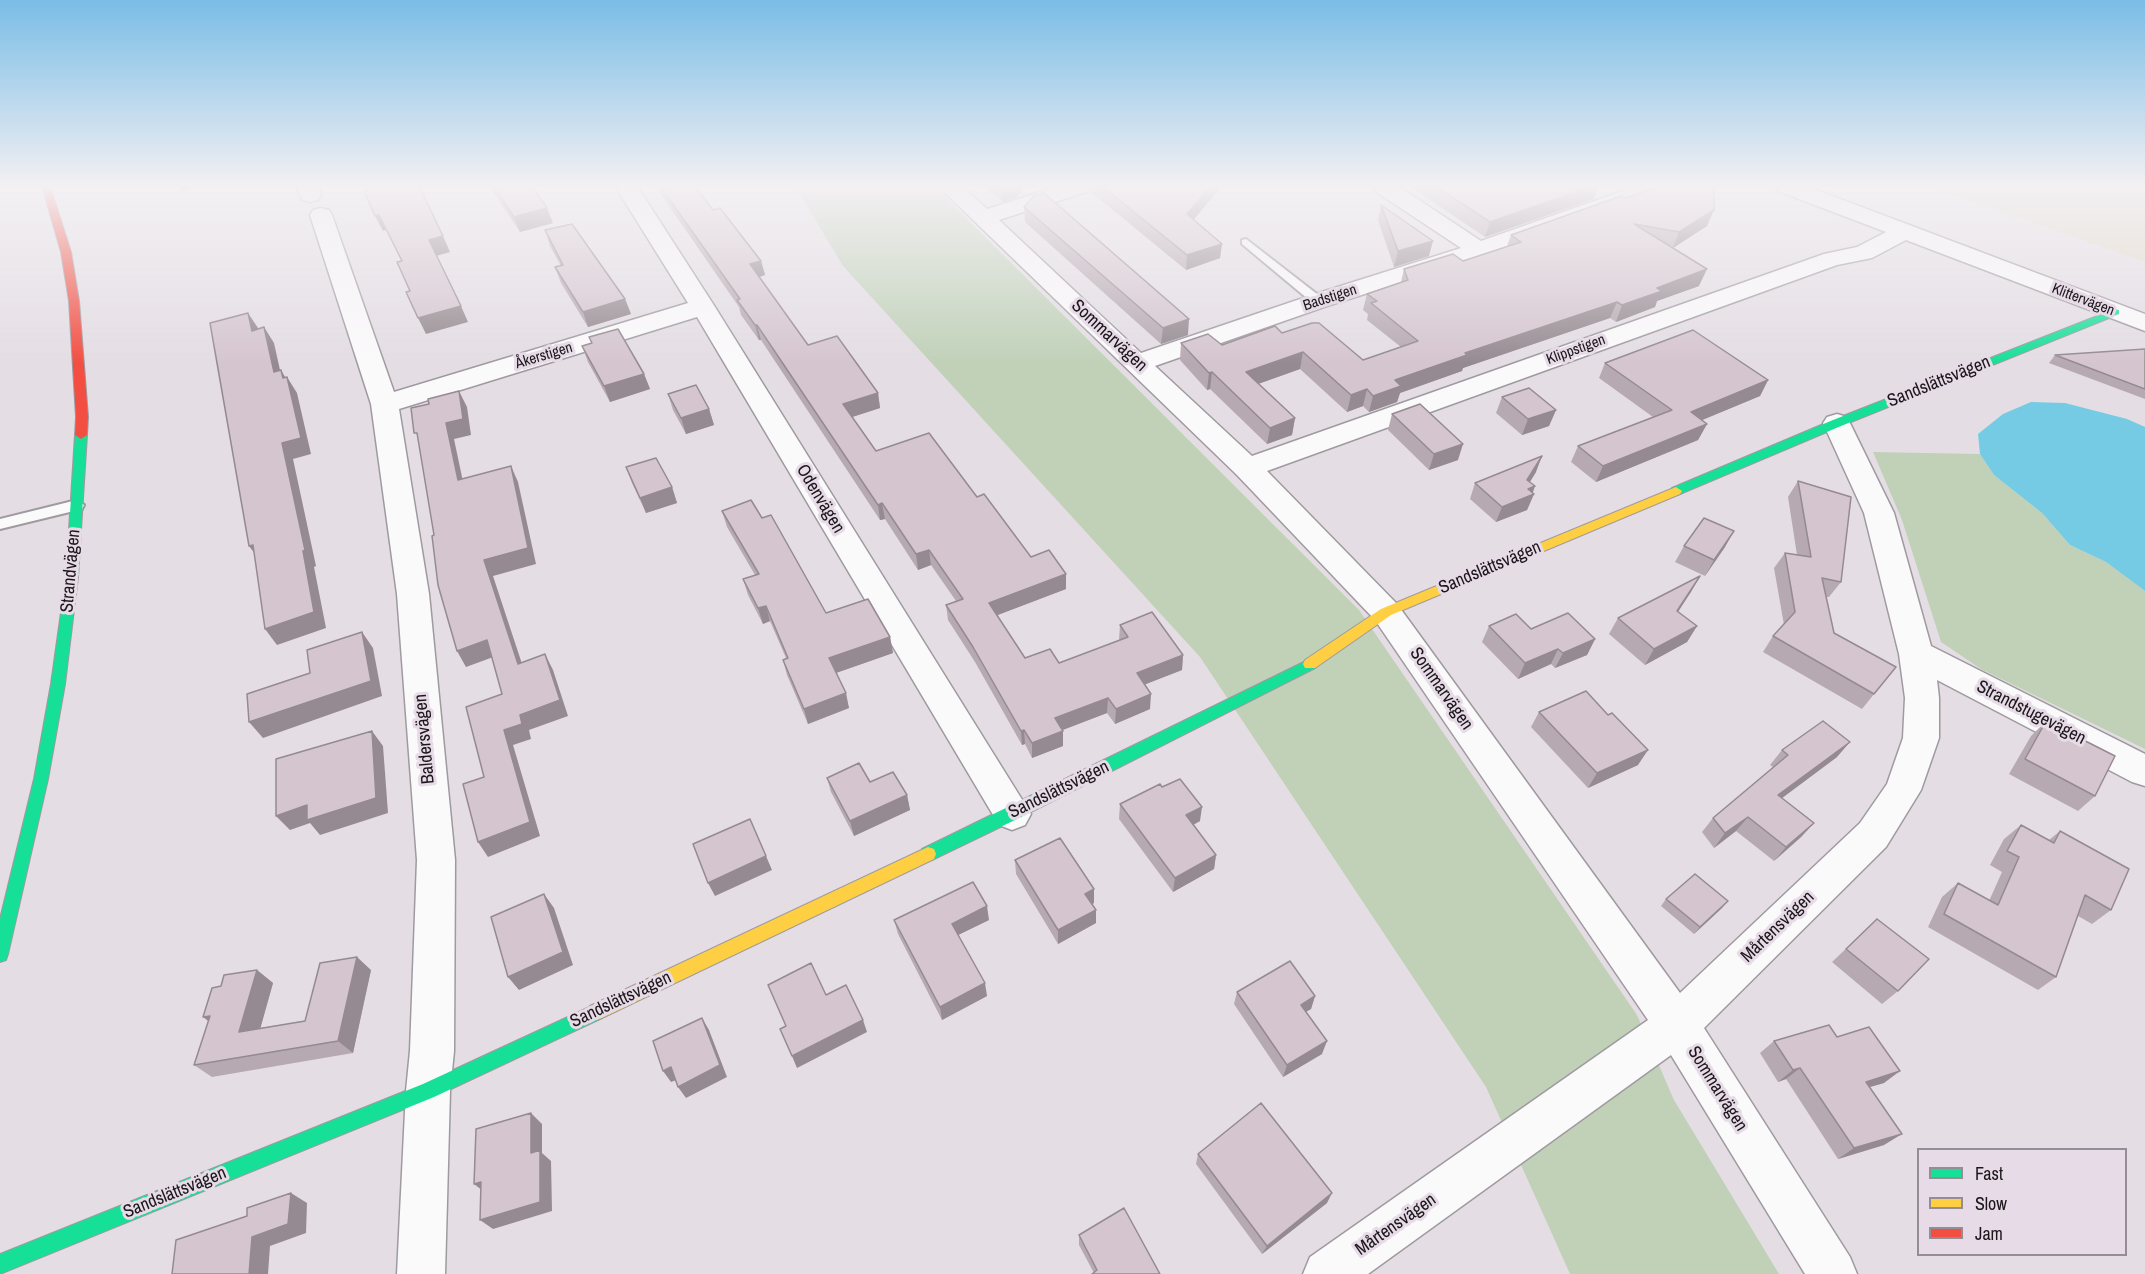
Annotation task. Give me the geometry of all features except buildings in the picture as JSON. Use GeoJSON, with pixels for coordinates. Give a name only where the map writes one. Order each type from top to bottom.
{"type":"FeatureCollection","features":[{"type":"Feature","properties":{"kind":"street","name":"Strandvägen"},"geometry":{"type":"LineString","coordinates":[[0,954],[40,779],[58,684],[72,577],[82,417],[74,301],[64,245]]}},
{"type":"Feature","properties":{"kind":"street","name":"Baldersvägen"},"geometry":{"type":"LineString","coordinates":[[329,245],[385,404],[413,594],[436,860],[432,1051],[428,1091],[421,1274]]}},
{"type":"Feature","properties":{"kind":"street","name":"Odenvägen"},"geometry":{"type":"LineString","coordinates":[[664,245],[1012,814]]}},
{"type":"Feature","properties":{"kind":"street","name":"Sommarvägen"},"geometry":{"type":"LineString","coordinates":[[1012,245],[1247,468],[1386,612],[1677,1025],[1833,1274]]}},
{"type":"Feature","properties":{"kind":"street"},"geometry":{"type":"LineString","coordinates":[[1472,245],[1479,250]]}},
{"type":"Feature","properties":{"kind":"street","name":"Badstigen"},"geometry":{"type":"LineString","coordinates":[[1138,363],[1318,301],[1492,245]]}},
{"type":"Feature","properties":{"kind":"street","name":"Klippstigen"},"geometry":{"type":"LineString","coordinates":[[1247,468],[1832,259],[1864,253],[1878,245]]}},
{"type":"Feature","properties":{"kind":"street","name":"Klittervägen"},"geometry":{"type":"LineString","coordinates":[[1939,245],[2145,322]]}},
{"type":"Feature","properties":{"kind":"street","name":"Åkerstigen"},"geometry":{"type":"LineString","coordinates":[[385,404],[703,307]]}},
{"type":"Feature","properties":{"kind":"street","name":"Sandslättsvägen"},"geometry":{"type":"LineString","coordinates":[[0,1264],[428,1091],[1012,814],[1303,668],[1386,612],[1837,423],[2115,312]]}},
{"type":"Feature","properties":{"kind":"street","name":"Mårtensvägen"},"geometry":{"type":"LineString","coordinates":[[1327,1274],[1677,1025],[1873,835],[1903,790],[1921,738],[1922,698],[1916,654],[1879,513],[1837,423]]}},
{"type":"Feature","properties":{"kind":"street","name":"Strandstugevägen"},"geometry":{"type":"LineString","coordinates":[[1916,654],[2145,771]]}},
{"type":"Feature","properties":{"kind":"lane"},"geometry":{"type":"LineString","coordinates":[[1250,245],[1318,301]]}},
{"type":"Feature","properties":{"kind":"lane"},"geometry":{"type":"LineString","coordinates":[[0,525],[77,505]]}},
{"type":"Feature","properties":{"kind":"green space"},"geometry":{"type":"Polygon","coordinates":[[[831,245],[994,245],[1359,610],[1637,1015],[1674,1100],[1779,1274],[1570,1274],[1486,1087],[1200,657],[843,266],[831,245]]]}},
{"type":"Feature","properties":{"kind":"green space"},"geometry":{"type":"Polygon","coordinates":[[[1873,452],[1980,454],[1994,475],[2042,513],[2070,545],[2106,562],[2145,591],[2145,749],[1981,669],[1941,642],[1902,520],[1873,452]]]}},
{"type":"Feature","properties":{"kind":"sand"},"geometry":{"type":"Polygon","coordinates":[[[2098,245],[2145,245],[2145,262],[2098,245]]]}},
{"type":"Feature","properties":{"kind":"water"},"geometry":{"type":"Polygon","coordinates":[[[2031,402],[2065,403],[2127,419],[2145,427],[2145,591],[2106,562],[2070,545],[2042,513],[1994,475],[1980,454],[1978,434],[2003,414],[2031,402]]]}},
{"type":"Feature","properties":{"kind":"traffic: fast"},"geometry":{"type":"LineString","coordinates":[[1676,491],[1837,423],[2115,312]]}},
{"type":"Feature","properties":{"kind":"traffic: fast"},"geometry":{"type":"LineString","coordinates":[[0,954],[41,779],[58,684],[72,577],[81,435]]}},
{"type":"Feature","properties":{"kind":"traffic: fast"},"geometry":{"type":"LineString","coordinates":[[928,854],[1310,664]]}},
{"type":"Feature","properties":{"kind":"traffic: fast"},"geometry":{"type":"LineString","coordinates":[[0,1264],[428,1091],[596,1012]]}},
{"type":"Feature","properties":{"kind":"traffic: slow"},"geometry":{"type":"LineString","coordinates":[[1310,664],[1386,612],[1676,491]]}},
{"type":"Feature","properties":{"kind":"traffic: slow"},"geometry":{"type":"LineString","coordinates":[[596,1012],[928,854]]}},
{"type":"Feature","properties":{"kind":"traffic: jam"},"geometry":{"type":"LineString","coordinates":[[64,245],[74,301],[82,417],[81,435]]}}]}
